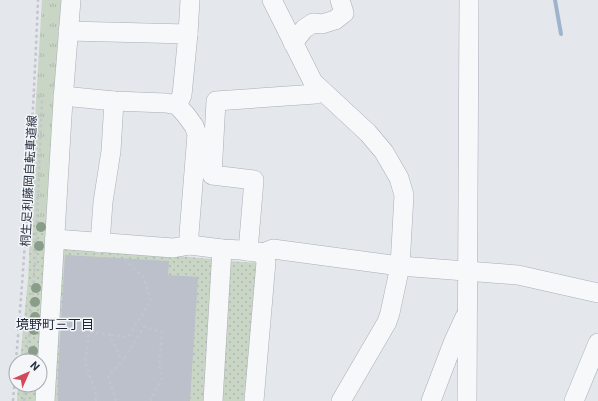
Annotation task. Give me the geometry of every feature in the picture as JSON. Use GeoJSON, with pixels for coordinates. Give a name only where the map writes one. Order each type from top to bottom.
{"type":"FeatureCollection","features":[{"type":"Feature","properties":{"kind":"street"},"geometry":{"type":"LineString","coordinates":[[45,401],[63,96],[71,0]]}},
{"type":"Feature","properties":{"kind":"street"},"geometry":{"type":"LineString","coordinates":[[177,105],[182,95],[190,0]]}},
{"type":"Feature","properties":{"kind":"street"},"geometry":{"type":"LineString","coordinates":[[272,0],[313,82],[368,133],[384,152],[399,178],[404,195],[400,266],[390,313],[387,322],[342,401]]}},
{"type":"Feature","properties":{"kind":"street"},"geometry":{"type":"LineString","coordinates":[[293,43],[304,29],[312,23],[322,24],[335,20],[344,13],[340,0]]}},
{"type":"Feature","properties":{"kind":"street"},"geometry":{"type":"LineString","coordinates":[[467,401],[469,0]]}},
{"type":"Feature","properties":{"kind":"street"},"geometry":{"type":"LineString","coordinates":[[68,31],[188,34]]}},
{"type":"Feature","properties":{"kind":"street"},"geometry":{"type":"LineString","coordinates":[[251,251],[254,180],[212,175],[216,101],[316,94],[321,90]]}},
{"type":"Feature","properties":{"kind":"street"},"geometry":{"type":"LineString","coordinates":[[63,96],[114,101],[166,103],[177,105],[186,115],[194,126],[197,134],[189,234],[190,244]]}},
{"type":"Feature","properties":{"kind":"street"},"geometry":{"type":"LineString","coordinates":[[100,243],[103,202],[111,151],[114,101]]}},
{"type":"Feature","properties":{"kind":"street"},"geometry":{"type":"LineString","coordinates":[[55,239],[173,248],[190,244],[222,249],[251,251],[273,249],[400,266],[518,275],[598,292]]}},
{"type":"Feature","properties":{"kind":"street"},"geometry":{"type":"LineString","coordinates":[[213,401],[222,249]]}},
{"type":"Feature","properties":{"kind":"street"},"geometry":{"type":"LineString","coordinates":[[251,251],[266,262],[254,401]]}},
{"type":"Feature","properties":{"kind":"street"},"geometry":{"type":"LineString","coordinates":[[431,401],[467,312]]}},
{"type":"Feature","properties":{"kind":"street"},"geometry":{"type":"LineString","coordinates":[[574,401],[598,343]]}},
{"type":"Feature","properties":{"kind":"path","name":"桐生足利藤岡自転車道線"},"geometry":{"type":"LineString","coordinates":[[17,353],[24,262],[38,0]]}},
{"type":"Feature","properties":{"kind":"path"},"geometry":{"type":"LineString","coordinates":[[28,353],[35,264],[42,102],[40,98],[34,94]]}},
{"type":"Feature","properties":{"kind":"path"},"geometry":{"type":"LineString","coordinates":[[96,401],[95,390],[85,362],[89,332],[128,337],[151,301],[144,278],[123,258]]}},
{"type":"Feature","properties":{"kind":"path"},"geometry":{"type":"LineString","coordinates":[[116,401],[108,376],[125,358],[144,327],[162,332],[159,366],[163,377],[151,401]]}},
{"type":"Feature","properties":{"kind":"path"},"geometry":{"type":"LineString","coordinates":[[110,335],[120,357],[125,358]]}},
{"type":"Feature","properties":{"kind":"green space"},"geometry":{"type":"Polygon","coordinates":[[[42,0],[63,0],[41,353],[23,353],[37,280],[29,255],[42,0]]]}},
{"type":"Feature","properties":{"kind":"green space"},"geometry":{"type":"Polygon","coordinates":[[[31,220],[50,222],[49,244],[258,263],[244,401],[17,401],[18,393],[48,393],[48,353],[21,353],[28,279],[31,220]]]}},
{"type":"Feature","properties":{"kind":"building"},"geometry":{"type":"Polygon","coordinates":[[[65,255],[169,261],[168,275],[198,277],[190,401],[58,401],[58,373],[65,255]]]}},
{"type":"Feature","properties":{"kind":"waterway"},"geometry":{"type":"LineString","coordinates":[[555,0],[561,34]]}},
{"type":"Feature","properties":{"kind":"district","name":"境野町三丁目"},"geometry":{"type":"Point","coordinates":[55,324]}}]}
